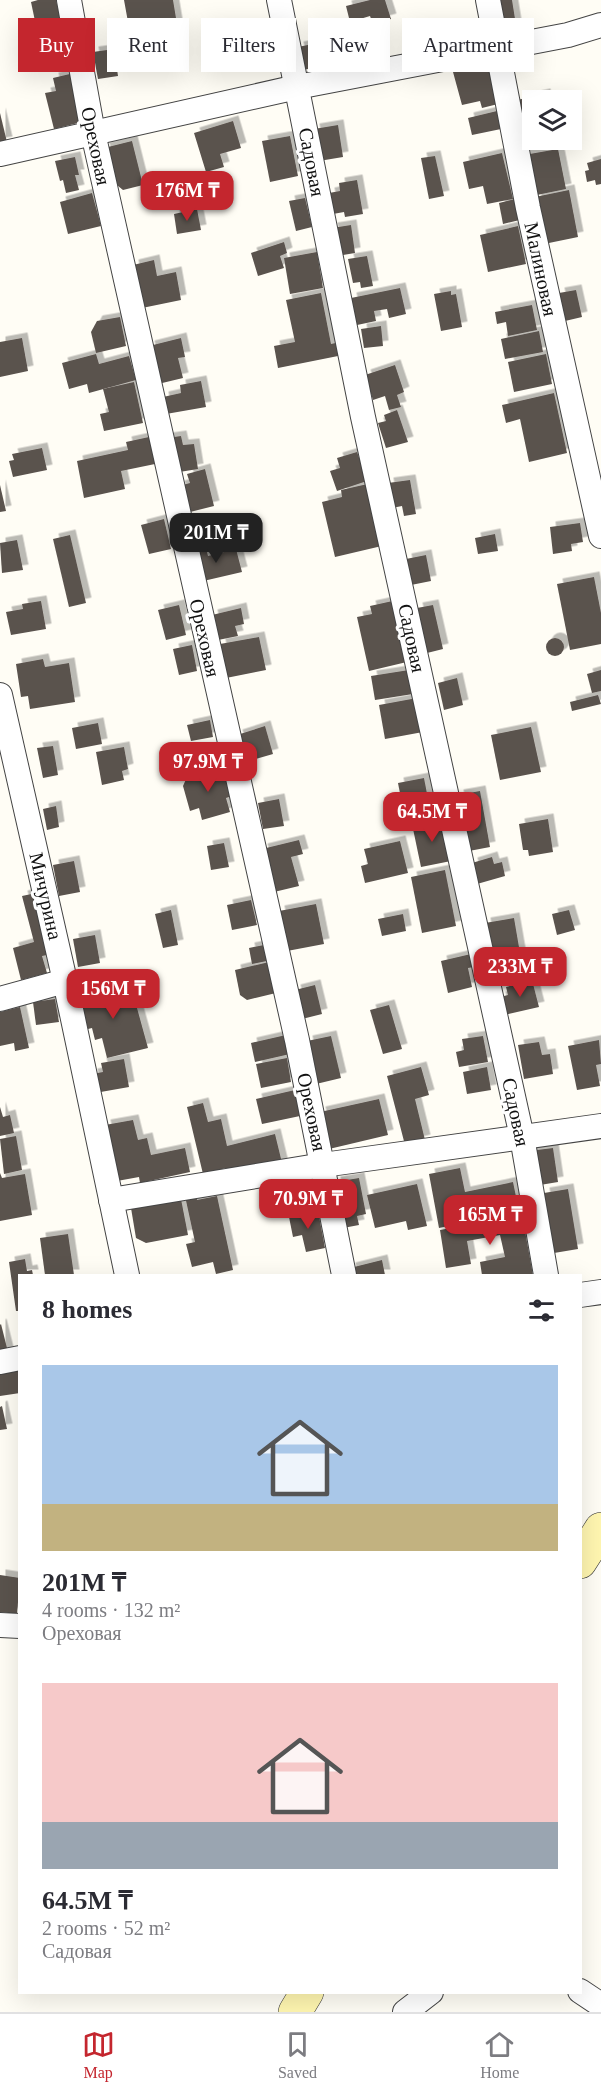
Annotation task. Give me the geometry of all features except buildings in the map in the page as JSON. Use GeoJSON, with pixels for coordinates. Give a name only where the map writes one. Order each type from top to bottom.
{"type":"FeatureCollection","features":[{"type":"Feature","properties":{"kind":"street","name":"Ореховая"},"geometry":{"type":"LineString","coordinates":[[69,0],[93,133],[323,1165],[344,1274]]}},
{"type":"Feature","properties":{"kind":"street","name":"Садовая"},"geometry":{"type":"LineString","coordinates":[[279,0],[363,417],[522,1137],[546,1274]]}},
{"type":"Feature","properties":{"kind":"street","name":"Малиновая"},"geometry":{"type":"LineString","coordinates":[[488,0],[491,18]]}},
{"type":"Feature","properties":{"kind":"street"},"geometry":{"type":"LineString","coordinates":[[534,41],[568,35],[601,25]]}},
{"type":"Feature","properties":{"kind":"street"},"geometry":{"type":"LineString","coordinates":[[0,154],[297,87],[402,67]]}},
{"type":"Feature","properties":{"kind":"street","name":"Малиновая"},"geometry":{"type":"LineString","coordinates":[[502,72],[528,208],[601,536]]}},
{"type":"Feature","properties":{"kind":"street","name":"Мичурина"},"geometry":{"type":"LineString","coordinates":[[0,694],[66,981],[127,1274]]}},
{"type":"Feature","properties":{"kind":"street"},"geometry":{"type":"LineString","coordinates":[[0,999],[66,981]]}},
{"type":"Feature","properties":{"kind":"street"},"geometry":{"type":"LineString","coordinates":[[111,1200],[323,1165],[601,1126]]}},
{"type":"Feature","properties":{"kind":"street"},"geometry":{"type":"LineString","coordinates":[[582,1295],[601,1292]]}},
{"type":"Feature","properties":{"kind":"street"},"geometry":{"type":"LineString","coordinates":[[0,1362],[18,1358]]}},
{"type":"Feature","properties":{"kind":"street"},"geometry":{"type":"LineString","coordinates":[[582,1559],[601,1530]]}},
{"type":"Feature","properties":{"kind":"street"},"geometry":{"type":"LineString","coordinates":[[0,1625],[18,1626]]}},
{"type":"Feature","properties":{"kind":"street"},"geometry":{"type":"LineString","coordinates":[[582,1992],[601,2005]]}},
{"type":"Feature","properties":{"kind":"street"},"geometry":{"type":"LineString","coordinates":[[295,2012],[306,1994]]}},
{"type":"Feature","properties":{"kind":"street"},"geometry":{"type":"LineString","coordinates":[[405,2012],[428,1994]]}}]}
